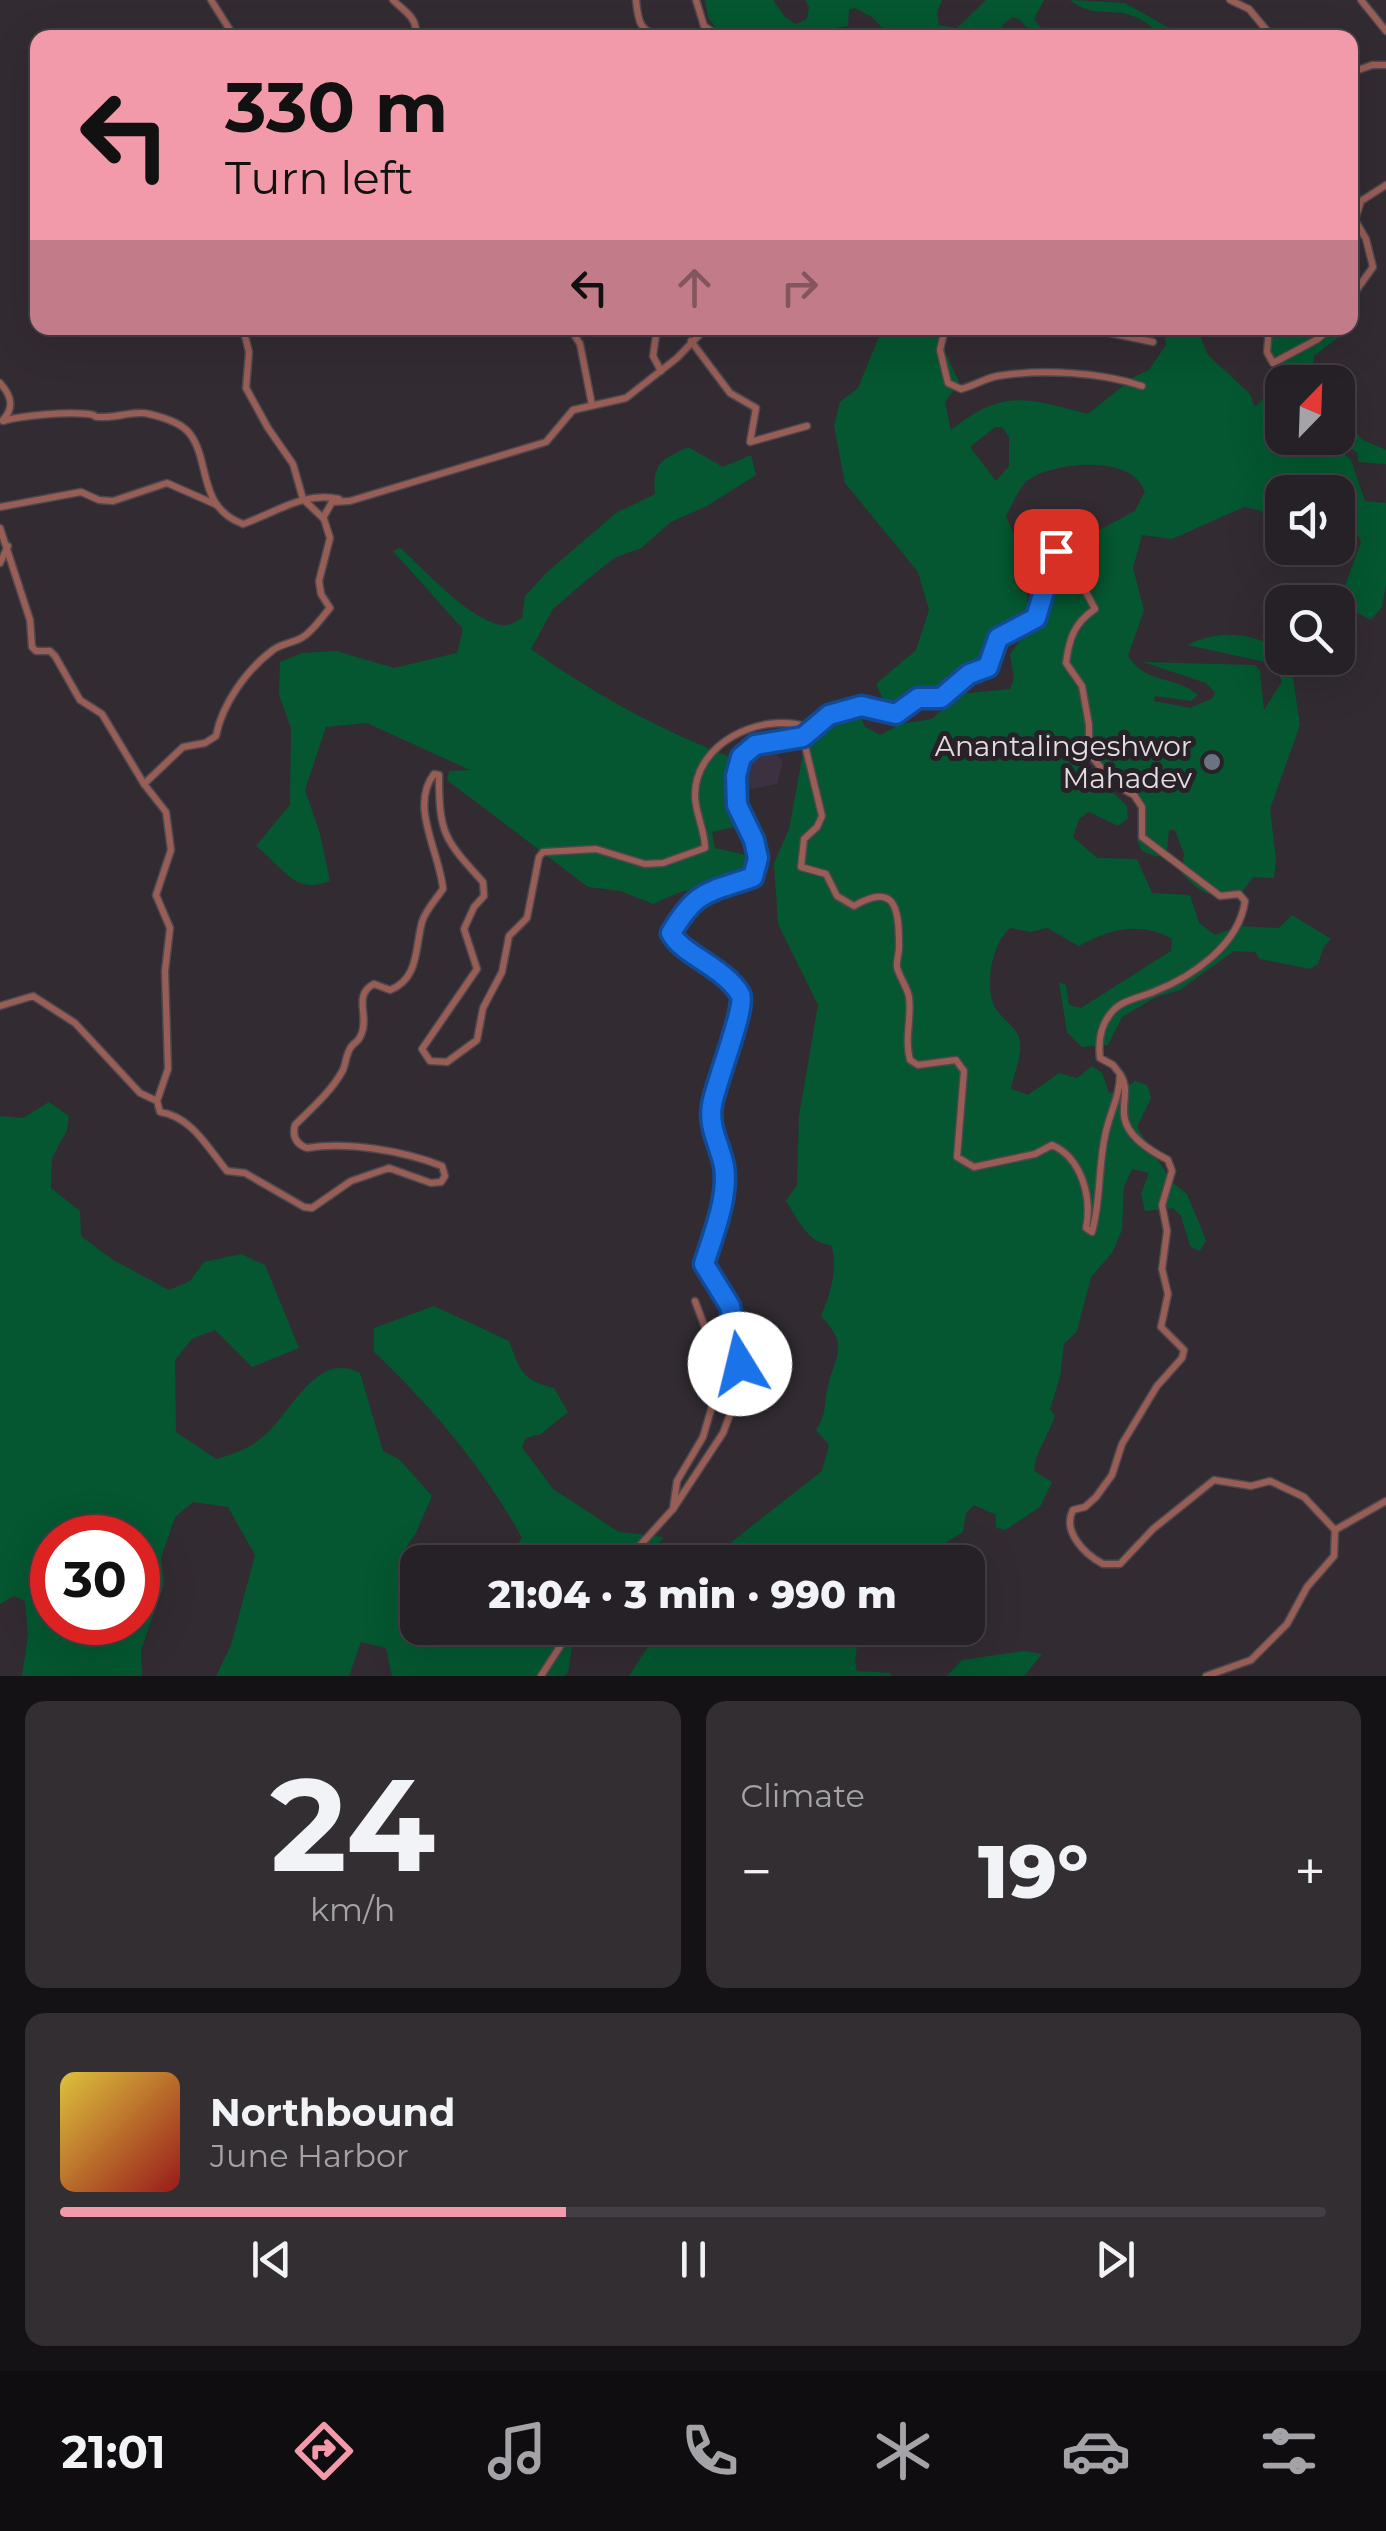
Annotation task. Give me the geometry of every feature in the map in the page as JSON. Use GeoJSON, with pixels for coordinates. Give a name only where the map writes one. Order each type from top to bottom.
{"type":"FeatureCollection","features":[{"type":"Feature","properties":{"kind":"street"},"geometry":{"type":"LineString","coordinates":[[210,0],[231,30]]}},
{"type":"Feature","properties":{"kind":"street"},"geometry":{"type":"LineString","coordinates":[[393,0],[414,18],[417,30]]}},
{"type":"Feature","properties":{"kind":"street"},"geometry":{"type":"LineString","coordinates":[[636,0],[638,24],[643,30]]}},
{"type":"Feature","properties":{"kind":"street"},"geometry":{"type":"LineString","coordinates":[[696,0],[704,26],[710,30]]}},
{"type":"Feature","properties":{"kind":"street"},"geometry":{"type":"LineString","coordinates":[[1230,0],[1249,9],[1266,30]]}},
{"type":"Feature","properties":{"kind":"street"},"geometry":{"type":"LineString","coordinates":[[1361,0],[1386,31]]}},
{"type":"Feature","properties":{"kind":"street"},"geometry":{"type":"LineString","coordinates":[[1358,70],[1372,64],[1386,65]]}},
{"type":"Feature","properties":{"kind":"street"},"geometry":{"type":"LineString","coordinates":[[1358,210],[1361,201],[1386,185]]}},
{"type":"Feature","properties":{"kind":"street"},"geometry":{"type":"LineString","coordinates":[[1358,225],[1366,238],[1373,267],[1358,289]]}},
{"type":"Feature","properties":{"kind":"street"},"geometry":{"type":"LineString","coordinates":[[245,335],[246,388],[294,464],[303,498],[324,519]]}},
{"type":"Feature","properties":{"kind":"street"},"geometry":{"type":"LineString","coordinates":[[574,335],[580,344],[592,406]]}},
{"type":"Feature","properties":{"kind":"street"},"geometry":{"type":"LineString","coordinates":[[656,335],[654,356],[661,371]]}},
{"type":"Feature","properties":{"kind":"street"},"geometry":{"type":"LineString","coordinates":[[144,784],[183,747],[206,743],[216,736],[233,694],[251,672],[275,648],[305,636],[330,608],[321,594],[319,580],[330,538],[323,515],[332,502],[350,501],[546,442],[573,410],[626,398],[698,335]]}},
{"type":"Feature","properties":{"kind":"street"},"geometry":{"type":"LineString","coordinates":[[942,335],[948,382],[961,389],[997,376],[1085,373],[1142,386]]}},
{"type":"Feature","properties":{"kind":"street"},"geometry":{"type":"LineString","coordinates":[[1119,335],[1152,342]]}},
{"type":"Feature","properties":{"kind":"street"},"geometry":{"type":"LineString","coordinates":[[1269,335],[1268,352],[1273,362],[1322,335]]}},
{"type":"Feature","properties":{"kind":"street"},"geometry":{"type":"LineString","coordinates":[[692,341],[730,393],[756,408],[750,442],[807,426]]}},
{"type":"Feature","properties":{"kind":"street"},"geometry":{"type":"LineString","coordinates":[[0,382],[11,401],[10,413],[1,422]]}},
{"type":"Feature","properties":{"kind":"street"},"geometry":{"type":"LineString","coordinates":[[1,422],[19,416],[87,414],[100,418],[146,412],[180,425],[191,435],[203,476],[218,506],[228,519],[243,524],[303,498],[323,495],[350,501]]}},
{"type":"Feature","properties":{"kind":"street"},"geometry":{"type":"LineString","coordinates":[[0,507],[81,492],[113,501],[167,483],[218,506]]}},
{"type":"Feature","properties":{"kind":"street"},"geometry":{"type":"LineString","coordinates":[[0,528],[30,620],[32,647],[36,651],[50,650],[80,700],[102,714],[144,784],[166,812],[171,850],[156,895],[170,928],[165,971],[168,1068],[157,1101],[160,1112],[175,1114],[191,1125],[227,1170],[245,1173],[312,1208],[351,1181],[389,1168],[431,1183],[440,1182],[445,1176],[442,1166],[420,1157],[397,1152],[307,1148],[298,1144],[294,1135],[296,1125],[326,1094],[345,1066],[350,1048],[360,1038],[364,1024],[362,995],[366,988],[374,984],[390,990],[403,985],[413,969],[422,919],[443,889],[425,804],[434,774],[439,775],[438,813],[448,843],[485,889],[464,929],[477,969],[422,1049],[430,1061],[447,1062],[478,1040],[483,1008],[502,972],[508,936],[527,918],[543,852],[596,849],[644,864],[663,864],[705,848],[695,794],[698,776],[710,754],[725,740],[758,727],[788,722],[804,726],[803,737],[822,816],[804,840],[802,866],[826,874],[837,896],[854,906],[871,896],[886,898],[899,912],[897,967],[908,992],[906,1039],[910,1060],[918,1064],[956,1060],[964,1071],[957,1157],[974,1168],[1052,1146],[1060,1148],[1077,1167],[1084,1183],[1086,1228],[1092,1232],[1102,1180],[1104,1140],[1118,1102],[1120,1074]]}},
{"type":"Feature","properties":{"kind":"street"},"geometry":{"type":"LineString","coordinates":[[0,563],[8,546]]}},
{"type":"Feature","properties":{"kind":"street"},"geometry":{"type":"LineString","coordinates":[[640,1545],[673,1509],[717,1444],[737,1388],[740,1364],[730,1306],[704,1264],[723,1198],[724,1166],[712,1126],[712,1106],[743,1005],[740,994],[714,965],[681,946],[671,933],[696,898],[753,877],[758,858],[754,840],[737,805],[736,776],[741,757],[755,745],[803,737],[829,715],[861,706],[896,714],[918,698],[941,698],[969,674],[988,667],[998,638],[1036,618],[1056,551],[1070,554],[1095,609],[1084,616],[1070,636],[1066,663],[1082,686],[1090,753],[1114,784],[1134,796],[1142,807],[1142,837],[1220,896],[1239,894],[1245,901],[1243,915],[1212,957],[1164,988],[1112,1010],[1100,1034],[1100,1058],[1113,1065],[1125,1082],[1124,1118],[1128,1128],[1148,1150],[1168,1160],[1172,1171],[1162,1205],[1167,1231],[1162,1269],[1168,1294],[1161,1327],[1184,1350],[1122,1444],[1112,1475],[1084,1507],[1073,1510],[1068,1519],[1070,1530],[1096,1560],[1113,1566],[1120,1564],[1153,1529],[1218,1479],[1251,1486],[1270,1481],[1311,1502],[1335,1530]]}},
{"type":"Feature","properties":{"kind":"street"},"geometry":{"type":"LineString","coordinates":[[0,1006],[33,996],[75,1023],[140,1093],[157,1101]]}},
{"type":"Feature","properties":{"kind":"street"},"geometry":{"type":"LineString","coordinates":[[673,1509],[677,1482],[703,1437],[712,1403],[714,1351],[695,1301]]}},
{"type":"Feature","properties":{"kind":"street"},"geometry":{"type":"LineString","coordinates":[[1335,1530],[1386,1501]]}},
{"type":"Feature","properties":{"kind":"street"},"geometry":{"type":"LineString","coordinates":[[1206,1676],[1252,1660],[1287,1624],[1306,1587],[1334,1556],[1335,1530]]}},
{"type":"Feature","properties":{"kind":"street"},"geometry":{"type":"LineString","coordinates":[[541,1676],[561,1645]]}},
{"type":"Feature","properties":{"kind":"shaded area"},"geometry":{"type":"Polygon","coordinates":[[[767,743],[783,762],[777,784],[745,790],[738,764],[767,743]]]}},
{"type":"Feature","properties":{"kind":"green space"},"geometry":{"type":"Polygon","coordinates":[[[705,0],[773,0],[785,17],[796,24],[807,19],[809,7],[805,0],[942,0],[937,13],[939,25],[957,28],[986,0],[1044,0],[1034,19],[1043,30],[1029,30],[1013,17],[1001,30],[884,30],[855,8],[849,10],[848,26],[834,30],[717,30],[708,17],[705,0]]]}},
{"type":"Feature","properties":{"kind":"green space"},"geometry":{"type":"Polygon","coordinates":[[[1070,0],[1125,3],[1173,30],[1156,30],[1133,16],[1078,6],[1070,0]]]}},
{"type":"Feature","properties":{"kind":"green space"},"geometry":{"type":"Polygon","coordinates":[[[880,335],[937,335],[959,382],[945,402],[951,430],[986,408],[1016,400],[1088,414],[1134,377],[1149,370],[1166,345],[1165,335],[1200,335],[1208,355],[1250,394],[1255,407],[1265,396],[1265,455],[1345,455],[1351,460],[1365,501],[1386,503],[1386,584],[1382,607],[1371,620],[1355,612],[1355,585],[1345,585],[1361,542],[1355,530],[1355,475],[1265,475],[1265,522],[1262,511],[1244,507],[1172,539],[1142,535],[1133,568],[1144,610],[1128,656],[1144,672],[1198,695],[1191,701],[1155,696],[1154,701],[1190,708],[1213,698],[1215,693],[1206,683],[1143,662],[1255,665],[1260,671],[1264,710],[1282,681],[1279,675],[1293,675],[1300,725],[1270,809],[1276,859],[1274,878],[1253,877],[1242,892],[1209,894],[1182,874],[1184,854],[1175,830],[1169,830],[1167,849],[1158,857],[1142,851],[1137,840],[1144,810],[1129,787],[1100,762],[1097,740],[1087,746],[1085,765],[1127,806],[1128,819],[1118,826],[1089,812],[1079,819],[1073,837],[1097,858],[1137,859],[1152,893],[1190,895],[1199,923],[1215,935],[1239,926],[1279,928],[1292,915],[1331,939],[1318,964],[1310,969],[1260,959],[1255,952],[1234,951],[1180,990],[1156,997],[1122,1017],[1108,1045],[1082,1047],[1067,1032],[1059,982],[1066,985],[1069,1005],[1081,1008],[1171,951],[1172,939],[1148,930],[1125,929],[1079,946],[1047,928],[1030,932],[1011,928],[994,954],[990,978],[996,1009],[1020,1041],[1011,1089],[1028,1095],[1059,1073],[1077,1078],[1092,1066],[1102,1073],[1109,1093],[1121,1091],[1135,1081],[1147,1085],[1151,1098],[1137,1127],[1172,1182],[1187,1194],[1206,1240],[1200,1251],[1190,1246],[1181,1216],[1173,1208],[1145,1211],[1141,1194],[1149,1173],[1132,1169],[1124,1187],[1122,1230],[1112,1253],[1091,1277],[1077,1331],[1064,1344],[1060,1377],[1050,1409],[1055,1417],[1034,1471],[1052,1482],[1040,1507],[1005,1530],[996,1527],[996,1515],[974,1505],[966,1513],[963,1532],[942,1545],[728,1545],[822,1471],[829,1445],[816,1430],[838,1353],[836,1336],[821,1316],[832,1281],[833,1254],[831,1245],[816,1240],[804,1229],[786,1201],[797,1185],[799,1116],[818,1005],[778,924],[774,863],[789,829],[808,726],[820,710],[844,701],[856,706],[865,727],[880,735],[901,724],[932,719],[960,694],[1010,689],[1014,678],[1010,654],[1036,620],[1058,574],[1072,565],[1090,535],[1135,511],[1145,491],[1126,471],[1097,465],[1050,470],[1027,481],[1006,516],[1026,564],[1028,610],[999,630],[987,651],[930,694],[903,702],[883,699],[876,684],[916,650],[929,610],[918,572],[845,483],[834,426],[840,402],[858,388],[880,335]],[[995,427],[970,447],[996,481],[1009,466],[1009,437],[1002,427],[995,427]]]}},
{"type":"Feature","properties":{"kind":"green space"},"geometry":{"type":"Polygon","coordinates":[[[1275,335],[1341,335],[1314,356],[1313,365],[1275,365],[1269,341],[1275,335]]]}},
{"type":"Feature","properties":{"kind":"green space"},"geometry":{"type":"Polygon","coordinates":[[[1355,432],[1386,450],[1386,464],[1358,462],[1355,432]]]}},
{"type":"Feature","properties":{"kind":"green space"},"geometry":{"type":"Polygon","coordinates":[[[688,447],[723,467],[751,455],[756,475],[707,506],[671,522],[641,548],[614,558],[553,609],[531,649],[628,710],[732,758],[724,804],[734,827],[712,832],[715,848],[742,854],[765,865],[749,888],[734,895],[686,891],[653,904],[621,891],[588,887],[447,780],[449,771],[470,770],[367,723],[326,727],[305,790],[330,881],[318,885],[298,882],[256,846],[290,805],[291,728],[279,695],[280,662],[302,653],[336,651],[394,668],[457,653],[463,629],[393,551],[400,548],[474,613],[509,625],[522,618],[525,596],[545,574],[616,513],[655,494],[657,468],[688,447]]]}},
{"type":"Feature","properties":{"kind":"green space"},"geometry":{"type":"Polygon","coordinates":[[[1223,635],[1265,642],[1265,662],[1187,645],[1223,635]]]}},
{"type":"Feature","properties":{"kind":"green space"},"geometry":{"type":"Polygon","coordinates":[[[49,1102],[69,1116],[67,1130],[52,1158],[51,1188],[80,1211],[81,1236],[113,1260],[169,1290],[190,1281],[204,1262],[241,1254],[265,1265],[299,1348],[252,1367],[215,1330],[192,1339],[175,1360],[176,1432],[216,1459],[229,1455],[265,1435],[318,1376],[345,1368],[360,1373],[383,1451],[400,1460],[432,1496],[415,1535],[408,1545],[400,1545],[400,1645],[572,1645],[568,1672],[564,1676],[392,1676],[386,1648],[361,1642],[349,1676],[216,1676],[231,1645],[255,1555],[228,1507],[193,1502],[175,1517],[161,1558],[164,1584],[160,1595],[160,1515],[30,1515],[30,1645],[143,1645],[142,1676],[22,1676],[28,1635],[25,1601],[14,1596],[0,1604],[0,1116],[23,1118],[49,1102]]]}},
{"type":"Feature","properties":{"kind":"green space"},"geometry":{"type":"Polygon","coordinates":[[[434,1306],[509,1341],[524,1373],[535,1382],[554,1388],[568,1412],[541,1434],[526,1438],[522,1447],[553,1489],[619,1532],[664,1537],[657,1545],[517,1545],[522,1538],[491,1487],[416,1394],[374,1352],[374,1328],[434,1306]]]}},
{"type":"Feature","properties":{"kind":"green space"},"geometry":{"type":"Polygon","coordinates":[[[649,1645],[857,1645],[857,1671],[892,1676],[629,1676],[649,1645]]]}},
{"type":"Feature","properties":{"kind":"green space"},"geometry":{"type":"Polygon","coordinates":[[[1024,1651],[1042,1654],[1024,1676],[947,1676],[962,1660],[1024,1651]]]}},
{"type":"Feature","properties":{"kind":"place","name":"Anantalingeshwor Mahadev"},"geometry":{"type":"Point","coordinates":[1212,762]}},
{"type":"Feature","properties":{"kind":"route"},"geometry":{"type":"LineString","coordinates":[[740,1364],[730,1306],[704,1264],[723,1198],[724,1166],[712,1126],[712,1106],[743,1005],[740,994],[714,965],[681,946],[671,933],[696,898],[753,877],[758,858],[737,805],[736,776],[741,757],[755,745],[803,737],[829,715],[861,706],[896,714],[918,698],[941,698],[969,674],[988,667],[998,638],[1036,618],[1056,551]]}}]}
